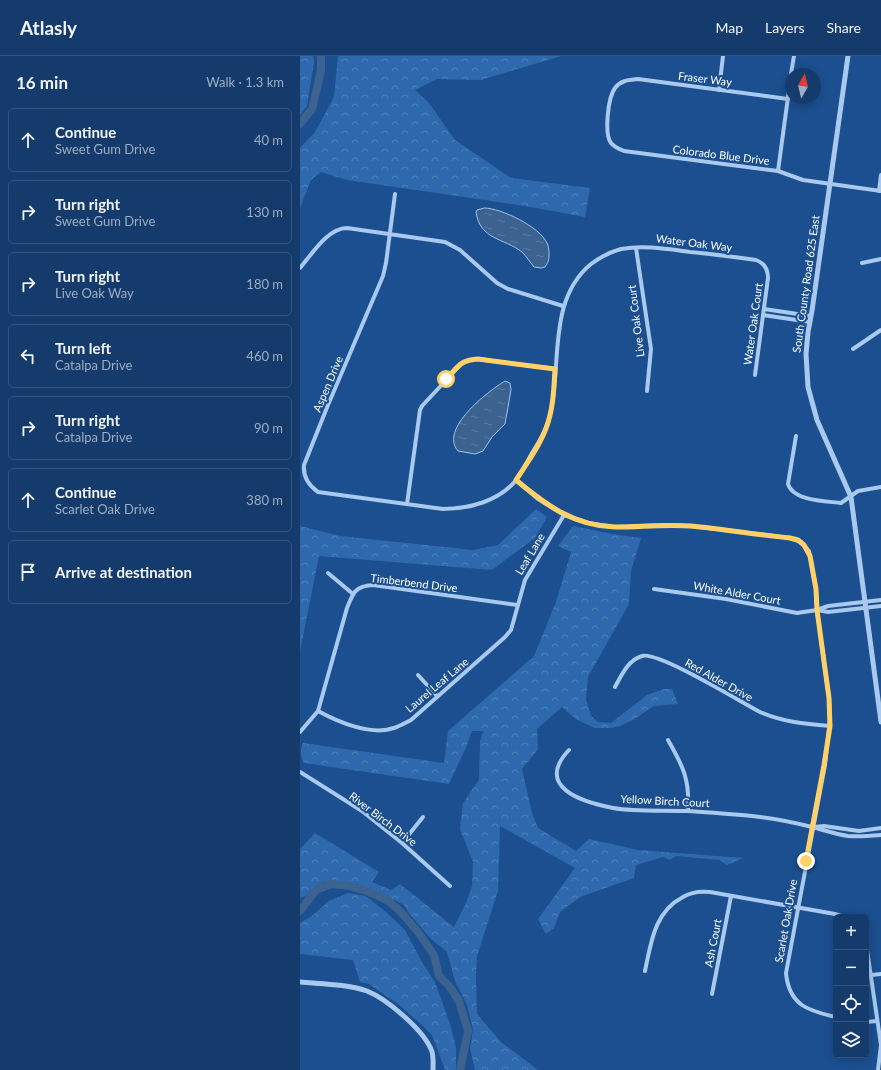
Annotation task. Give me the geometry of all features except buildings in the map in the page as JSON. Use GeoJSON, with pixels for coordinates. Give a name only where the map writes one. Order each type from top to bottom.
{"type":"FeatureCollection","features":[{"type":"Feature","properties":{"kind":"street"},"geometry":{"type":"LineString","coordinates":[[719,90],[723,56]]}},
{"type":"Feature","properties":{"kind":"street"},"geometry":{"type":"LineString","coordinates":[[792,68],[794,56]]}},
{"type":"Feature","properties":{"kind":"street","name":"South County Road 625 East"},"geometry":{"type":"LineString","coordinates":[[848,56],[807,343],[806,365],[810,397],[817,420],[851,497],[881,721]]}},
{"type":"Feature","properties":{"kind":"street","name":"Fraser Way"},"geometry":{"type":"LineString","coordinates":[[610,143],[607,135],[607,127],[611,97],[614,89],[620,83],[628,80],[638,79],[785,99]]}},
{"type":"Feature","properties":{"kind":"street"},"geometry":{"type":"LineString","coordinates":[[778,171],[787,104]]}},
{"type":"Feature","properties":{"kind":"street","name":"Colorado Blue Drive"},"geometry":{"type":"LineString","coordinates":[[610,143],[616,148],[624,151],[778,171],[803,180],[880,191]]}},
{"type":"Feature","properties":{"kind":"street"},"geometry":{"type":"LineString","coordinates":[[880,191],[881,175]]}},
{"type":"Feature","properties":{"kind":"street","name":"Aspen Drive"},"geometry":{"type":"LineString","coordinates":[[395,194],[383,276],[306,460],[304,469],[305,476],[309,484],[314,489],[322,493],[443,509],[470,507],[498,495],[516,480],[543,436],[548,422],[552,407],[563,306]]}},
{"type":"Feature","properties":{"kind":"street"},"geometry":{"type":"LineString","coordinates":[[300,268],[330,234],[336,230],[347,228],[441,241],[451,244],[460,250],[502,286],[513,291],[563,306]]}},
{"type":"Feature","properties":{"kind":"street","name":"Water Oak Way"},"geometry":{"type":"LineString","coordinates":[[563,306],[575,282],[589,266],[614,252],[636,248],[650,246],[756,260],[765,267],[768,275]]}},
{"type":"Feature","properties":{"kind":"street","name":"Live Oak Court"},"geometry":{"type":"LineString","coordinates":[[636,248],[651,349],[648,391]]}},
{"type":"Feature","properties":{"kind":"street"},"geometry":{"type":"LineString","coordinates":[[862,263],[881,259]]}},
{"type":"Feature","properties":{"kind":"street","name":"Water Oak Court"},"geometry":{"type":"LineString","coordinates":[[755,375],[768,275]]}},
{"type":"Feature","properties":{"kind":"street"},"geometry":{"type":"LineString","coordinates":[[764,309],[811,316]]}},
{"type":"Feature","properties":{"kind":"street"},"geometry":{"type":"LineString","coordinates":[[763,315],[810,322]]}},
{"type":"Feature","properties":{"kind":"street"},"geometry":{"type":"LineString","coordinates":[[854,349],[881,330]]}},
{"type":"Feature","properties":{"kind":"street"},"geometry":{"type":"LineString","coordinates":[[407,504],[420,410],[427,400],[463,362],[478,359],[555,369]]}},
{"type":"Feature","properties":{"kind":"street"},"geometry":{"type":"LineString","coordinates":[[796,436],[789,487],[799,496],[841,503],[858,491],[881,487]]}},
{"type":"Feature","properties":{"kind":"street","name":"Scarlet Oak Drive"},"geometry":{"type":"LineString","coordinates":[[516,480],[538,499],[564,515],[588,523],[614,527],[664,524],[684,526],[794,538],[804,545],[810,556],[816,589],[817,610],[829,698],[830,726],[787,966],[787,984],[793,996],[803,1006],[816,1013],[833,1016]]}},
{"type":"Feature","properties":{"kind":"street","name":"Leaf Lane"},"geometry":{"type":"LineString","coordinates":[[517,605],[525,580],[564,515]]}},
{"type":"Feature","properties":{"kind":"street"},"geometry":{"type":"LineString","coordinates":[[300,732],[318,711],[347,608],[353,594],[328,573]]}},
{"type":"Feature","properties":{"kind":"street","name":"Timberbend Drive"},"geometry":{"type":"LineString","coordinates":[[353,594],[360,588],[374,585],[517,605]]}},
{"type":"Feature","properties":{"kind":"street","name":"White Alder Court"},"geometry":{"type":"LineString","coordinates":[[654,589],[726,599],[797,613],[817,610],[828,612],[865,605]]}},
{"type":"Feature","properties":{"kind":"street"},"geometry":{"type":"LineString","coordinates":[[865,605],[881,600]]}},
{"type":"Feature","properties":{"kind":"street","name":"Laurel Leaf Lane"},"geometry":{"type":"LineString","coordinates":[[318,711],[349,726],[383,731],[394,728],[411,720],[505,637],[511,630],[517,605]]}},
{"type":"Feature","properties":{"kind":"street"},"geometry":{"type":"LineString","coordinates":[[865,605],[881,606]]}},
{"type":"Feature","properties":{"kind":"street","name":"Red Alder Drive"},"geometry":{"type":"LineString","coordinates":[[614,688],[631,662],[641,656],[648,655],[672,664],[774,719],[792,723],[830,726]]}},
{"type":"Feature","properties":{"kind":"street"},"geometry":{"type":"LineString","coordinates":[[418,675],[437,696]]}},
{"type":"Feature","properties":{"kind":"street"},"geometry":{"type":"LineString","coordinates":[[668,740],[681,762],[689,794],[688,811]]}},
{"type":"Feature","properties":{"kind":"street","name":"Yellow Birch Court"},"geometry":{"type":"LineString","coordinates":[[569,750],[560,760],[557,771],[561,785],[569,794],[594,803],[613,808],[688,811],[754,816],[813,827],[847,836],[864,837],[881,835]]}},
{"type":"Feature","properties":{"kind":"street","name":"River Birch Drive"},"geometry":{"type":"LineString","coordinates":[[300,772],[362,811],[402,843],[450,886]]}},
{"type":"Feature","properties":{"kind":"street"},"geometry":{"type":"LineString","coordinates":[[402,843],[423,817]]}},
{"type":"Feature","properties":{"kind":"street","name":"Yellow Birch Court"},"geometry":{"type":"LineString","coordinates":[[813,827],[824,826],[859,830],[881,828]]}},
{"type":"Feature","properties":{"kind":"street"},"geometry":{"type":"LineString","coordinates":[[645,971],[656,924],[664,911],[671,904],[684,896],[698,892],[731,896],[835,914]]}},
{"type":"Feature","properties":{"kind":"street","name":"Ash Court"},"geometry":{"type":"LineString","coordinates":[[712,994],[731,896]]}},
{"type":"Feature","properties":{"kind":"street"},"geometry":{"type":"LineString","coordinates":[[867,950],[881,1045],[878,1070]]}},
{"type":"Feature","properties":{"kind":"street"},"geometry":{"type":"LineString","coordinates":[[871,975],[881,974]]}},
{"type":"Feature","properties":{"kind":"street"},"geometry":{"type":"LineString","coordinates":[[300,982],[345,986],[366,991],[377,996],[420,1031],[431,1048],[433,1056],[433,1070]]}},
{"type":"Feature","properties":{"kind":"street"},"geometry":{"type":"LineString","coordinates":[[869,1022],[877,1022]]}},
{"type":"Feature","properties":{"kind":"green space"},"geometry":{"type":"Polygon","coordinates":[[[300,56],[313,56],[314,62],[307,106],[300,116],[300,56]]]}},
{"type":"Feature","properties":{"kind":"green space"},"geometry":{"type":"Polygon","coordinates":[[[338,56],[561,56],[481,80],[437,79],[415,90],[429,103],[455,140],[511,178],[590,188],[585,217],[525,206],[347,180],[321,172],[311,180],[300,208],[300,148],[315,132],[334,97],[338,56]]]}},
{"type":"Feature","properties":{"kind":"green space"},"geometry":{"type":"Polygon","coordinates":[[[536,509],[547,517],[535,538],[492,570],[319,556],[300,651],[300,526],[340,536],[473,550],[498,545],[536,509]]]}},
{"type":"Feature","properties":{"kind":"green space"},"geometry":{"type":"Polygon","coordinates":[[[573,526],[641,538],[631,571],[629,604],[588,677],[586,700],[591,716],[598,722],[611,723],[647,695],[664,689],[672,689],[678,704],[654,706],[633,720],[611,728],[595,728],[577,720],[562,707],[537,729],[538,749],[522,769],[532,813],[538,828],[576,851],[589,839],[638,850],[743,858],[727,865],[719,860],[676,856],[670,860],[663,857],[636,865],[634,878],[580,897],[560,912],[554,928],[546,934],[538,919],[575,868],[500,826],[498,891],[477,956],[477,1014],[501,1042],[538,1070],[475,1070],[470,1048],[473,1030],[467,1005],[455,981],[447,952],[430,938],[404,905],[378,892],[357,884],[324,882],[315,887],[306,896],[300,898],[300,849],[315,833],[379,872],[372,882],[391,890],[400,884],[454,927],[466,903],[472,886],[473,862],[460,829],[463,803],[479,780],[480,741],[483,731],[472,731],[449,784],[304,763],[301,755],[301,748],[303,743],[444,763],[448,731],[534,656],[556,602],[571,552],[558,546],[573,526]]]}},
{"type":"Feature","properties":{"kind":"green space"},"geometry":{"type":"Polygon","coordinates":[[[348,893],[366,896],[405,930],[423,964],[435,982],[450,1024],[456,1047],[456,1070],[445,1070],[432,1035],[423,1026],[398,1004],[369,984],[360,982],[353,960],[300,954],[300,923],[312,916],[329,901],[348,893]]]}},
{"type":"Feature","properties":{"kind":"water"},"geometry":{"type":"Polygon","coordinates":[[[484,208],[500,211],[510,215],[537,231],[548,245],[549,260],[545,267],[534,267],[522,252],[494,237],[482,228],[478,221],[476,212],[477,210],[484,208]]]}},
{"type":"Feature","properties":{"kind":"water"},"geometry":{"type":"Polygon","coordinates":[[[505,381],[510,383],[511,390],[505,424],[492,437],[483,451],[475,454],[458,451],[454,442],[455,432],[460,422],[477,402],[505,381]]]}},
{"type":"Feature","properties":{"kind":"waterway"},"geometry":{"type":"LineString","coordinates":[[300,124],[312,109],[321,71],[321,56]]}},
{"type":"Feature","properties":{"kind":"waterway"},"geometry":{"type":"LineString","coordinates":[[300,911],[316,890],[331,884],[350,886],[369,892],[387,900],[400,911],[418,932],[434,955],[439,976],[450,987],[459,1001],[468,1031],[460,1070]]}},
{"type":"Feature","properties":{"kind":"route"},"geometry":{"type":"LineString","coordinates":[[446,379],[463,362],[478,359],[555,369],[552,407],[546,429],[516,480],[538,499],[564,515],[588,523],[614,527],[664,524],[737,531],[782,538],[786,537],[798,540],[807,548],[810,556],[816,589],[817,610],[829,698],[830,726],[806,861]]}}]}
